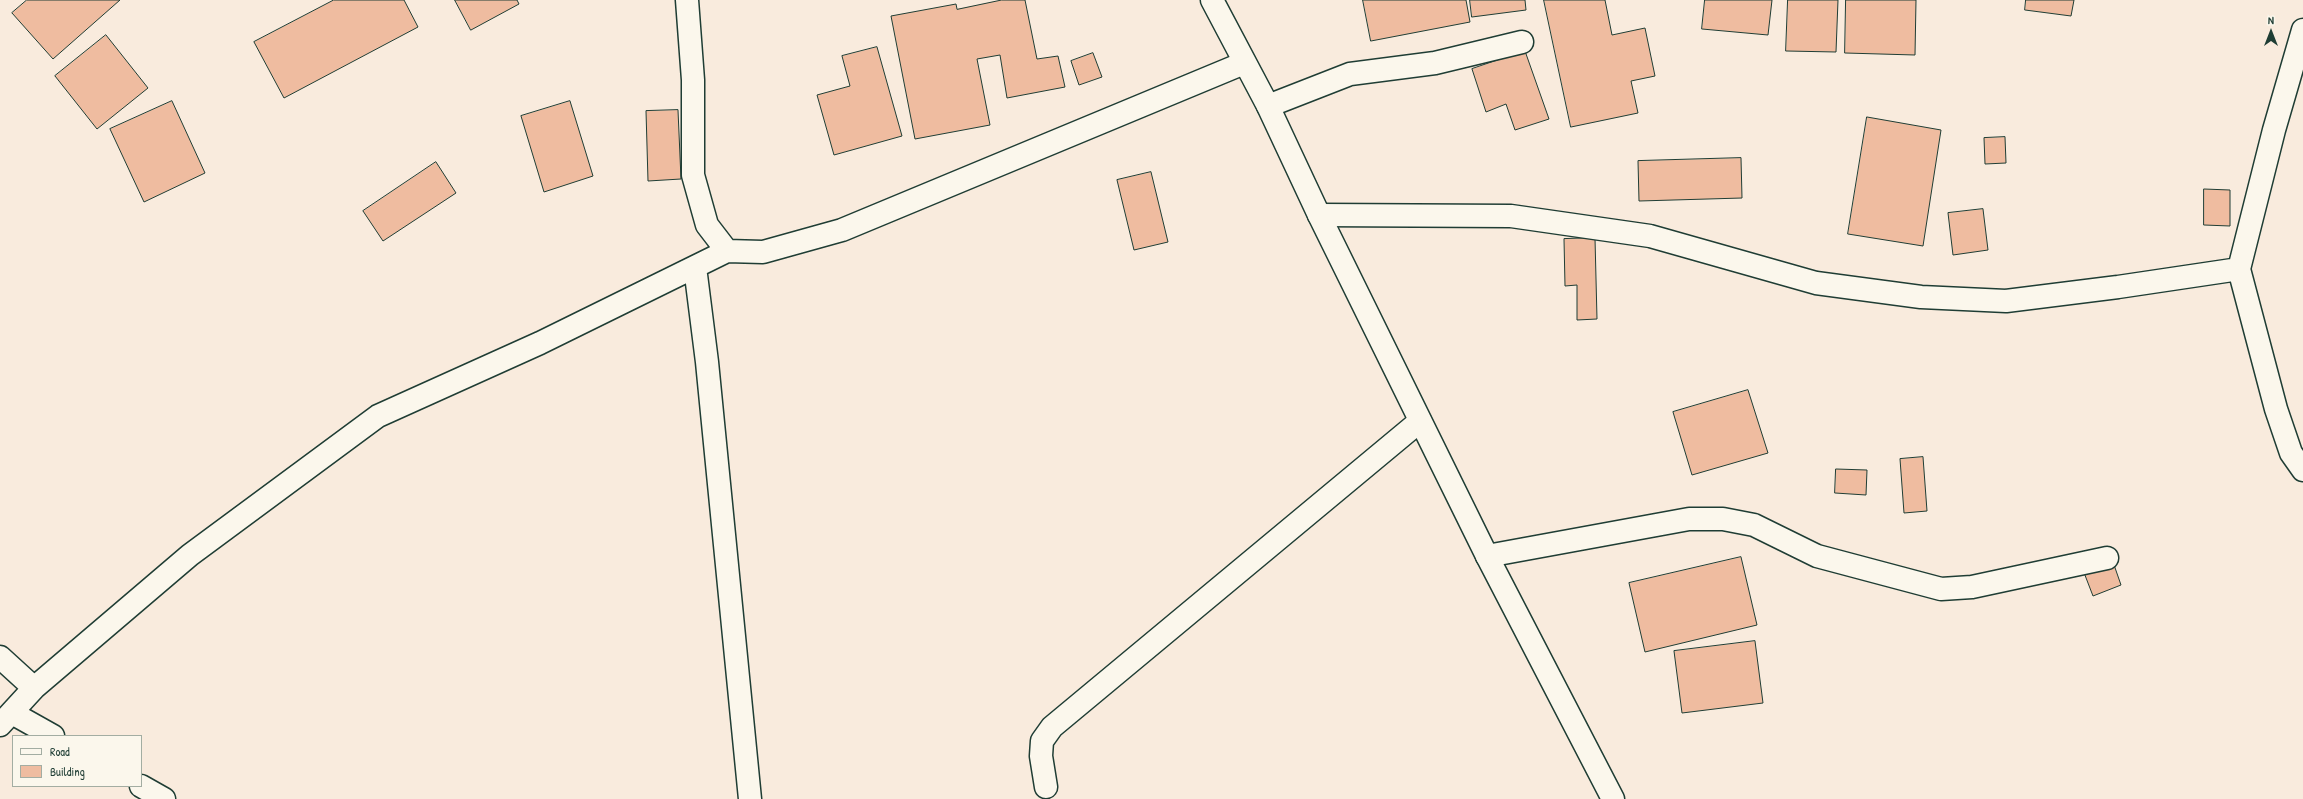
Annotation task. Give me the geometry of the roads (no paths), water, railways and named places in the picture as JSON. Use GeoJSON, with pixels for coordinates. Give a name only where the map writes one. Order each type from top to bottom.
{"type":"FeatureCollection","features":[{"type":"Feature","properties":{"kind":"street"},"geometry":{"type":"LineString","coordinates":[[687,0],[693,80],[693,175],[707,225],[727,251]]}},
{"type":"Feature","properties":{"kind":"street"},"geometry":{"type":"LineString","coordinates":[[1212,0],[1268,106],[1319,215],[1420,421],[1613,799]]}},
{"type":"Feature","properties":{"kind":"street"},"geometry":{"type":"LineString","coordinates":[[2303,30],[2238,268],[2276,409],[2291,453],[2303,470]]}},
{"type":"Feature","properties":{"kind":"street"},"geometry":{"type":"LineString","coordinates":[[1268,106],[1350,74],[1435,63],[1522,42]]}},
{"type":"Feature","properties":{"kind":"street"},"geometry":{"type":"LineString","coordinates":[[51,735],[6,719],[34,688],[190,555],[378,416],[540,343],[727,251],[763,252],[842,230],[1244,63]]}},
{"type":"Feature","properties":{"kind":"street"},"geometry":{"type":"LineString","coordinates":[[1319,215],[1510,216],[1650,236],[1816,283],[1921,297],[2006,301],[2118,287],[2238,268]]}},
{"type":"Feature","properties":{"kind":"street"},"geometry":{"type":"LineString","coordinates":[[695,267],[707,362],[750,799]]}},
{"type":"Feature","properties":{"kind":"street"},"geometry":{"type":"LineString","coordinates":[[1046,787],[1041,756],[1042,741],[1052,727],[1420,421]]}},
{"type":"Feature","properties":{"kind":"street"},"geometry":{"type":"LineString","coordinates":[[1488,556],[1689,519],[1723,519],[1754,525],[1817,556],[1941,589],[1972,587],[2107,558]]}},
{"type":"Feature","properties":{"kind":"street"},"geometry":{"type":"LineString","coordinates":[[0,657],[34,688]]}},
{"type":"Feature","properties":{"kind":"street"},"geometry":{"type":"LineString","coordinates":[[142,787],[164,799]]}}]}
